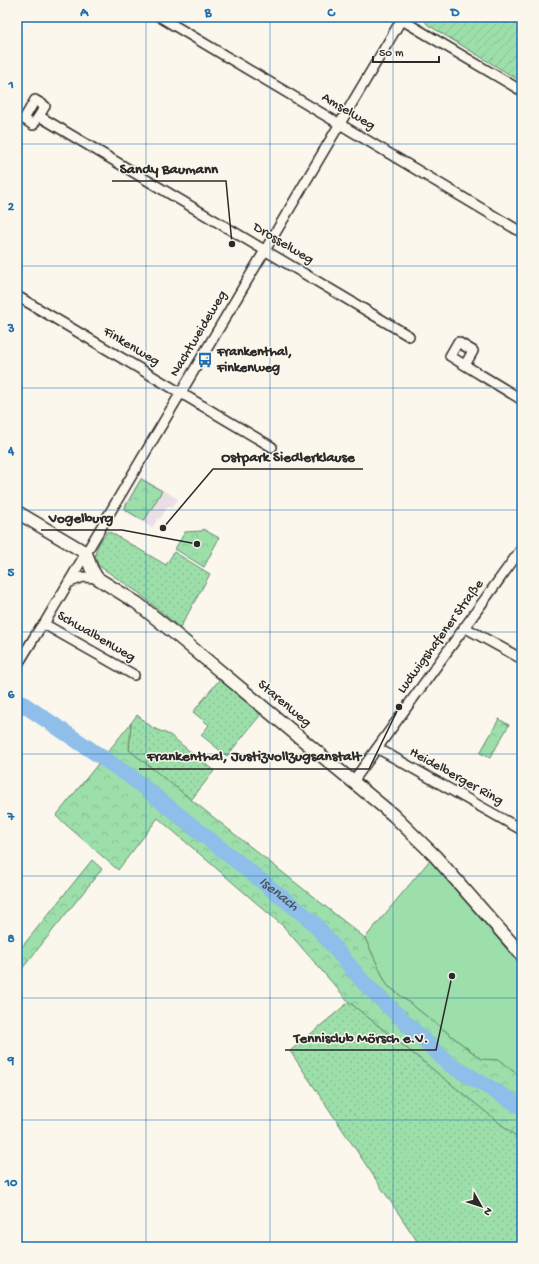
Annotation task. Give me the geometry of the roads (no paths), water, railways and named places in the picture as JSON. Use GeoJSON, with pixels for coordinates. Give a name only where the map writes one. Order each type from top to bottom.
{"type":"FeatureCollection","features":[{"type":"Feature","properties":{"kind":"street","name":"Amselweg"},"geometry":{"type":"LineString","coordinates":[[160,17],[520,232]]}},
{"type":"Feature","properties":{"kind":"street","name":"Nachtweideweg"},"geometry":{"type":"LineString","coordinates":[[18,664],[44,624],[402,18]]}},
{"type":"Feature","properties":{"kind":"street"},"geometry":{"type":"LineString","coordinates":[[402,18],[522,91]]}},
{"type":"Feature","properties":{"kind":"street","name":"Drosselweg"},"geometry":{"type":"LineString","coordinates":[[39,116],[409,336]]}},
{"type":"Feature","properties":{"kind":"street","name":"Finkenweg"},"geometry":{"type":"LineString","coordinates":[[17,296],[272,447]]}},
{"type":"Feature","properties":{"kind":"street"},"geometry":{"type":"LineString","coordinates":[[464,365],[522,400]]}},
{"type":"Feature","properties":{"kind":"street"},"geometry":{"type":"LineString","coordinates":[[17,512],[86,553],[91,568],[97,578]]}},
{"type":"Feature","properties":{"kind":"street","name":"Ludwigshafener Straße"},"geometry":{"type":"LineString","coordinates":[[354,780],[522,548]]}},
{"type":"Feature","properties":{"kind":"street"},"geometry":{"type":"LineString","coordinates":[[68,583],[83,577],[97,578]]}},
{"type":"Feature","properties":{"kind":"street","name":"Starenweg"},"geometry":{"type":"LineString","coordinates":[[97,578],[149,612],[354,780],[435,856],[522,955]]}},
{"type":"Feature","properties":{"kind":"street","name":"Schwalbenweg"},"geometry":{"type":"LineString","coordinates":[[44,624],[134,675]]}},
{"type":"Feature","properties":{"kind":"street"},"geometry":{"type":"LineString","coordinates":[[464,627],[522,660]]}},
{"type":"Feature","properties":{"kind":"street","name":"Heidelberger Ring"},"geometry":{"type":"LineString","coordinates":[[377,748],[522,830]]}},
{"type":"Feature","properties":{"kind":"waterway","name":"Isenach"},"geometry":{"type":"LineString","coordinates":[[17,700],[131,777],[313,922],[364,983],[449,1064],[522,1107]]}},
{"type":"Feature","properties":{"kind":"place","name":"Sandy Baumann"},"geometry":{"type":"Point","coordinates":[232,244]}},
{"type":"Feature","properties":{"kind":"place","name":"Frankenthal, Finkenweg"},"geometry":{"type":"Point","coordinates":[205,360]}},
{"type":"Feature","properties":{"kind":"place","name":"Ostpark Siedlerklause"},"geometry":{"type":"Point","coordinates":[163,528]}},
{"type":"Feature","properties":{"kind":"place","name":"Vogelburg"},"geometry":{"type":"Point","coordinates":[197,544]}},
{"type":"Feature","properties":{"kind":"place","name":"Frankenthal, Justizvollzugsanstalt"},"geometry":{"type":"Point","coordinates":[399,707]}},
{"type":"Feature","properties":{"kind":"place","name":"Tennisclub Mörsch e.V."},"geometry":{"type":"Point","coordinates":[452,976]}}]}
